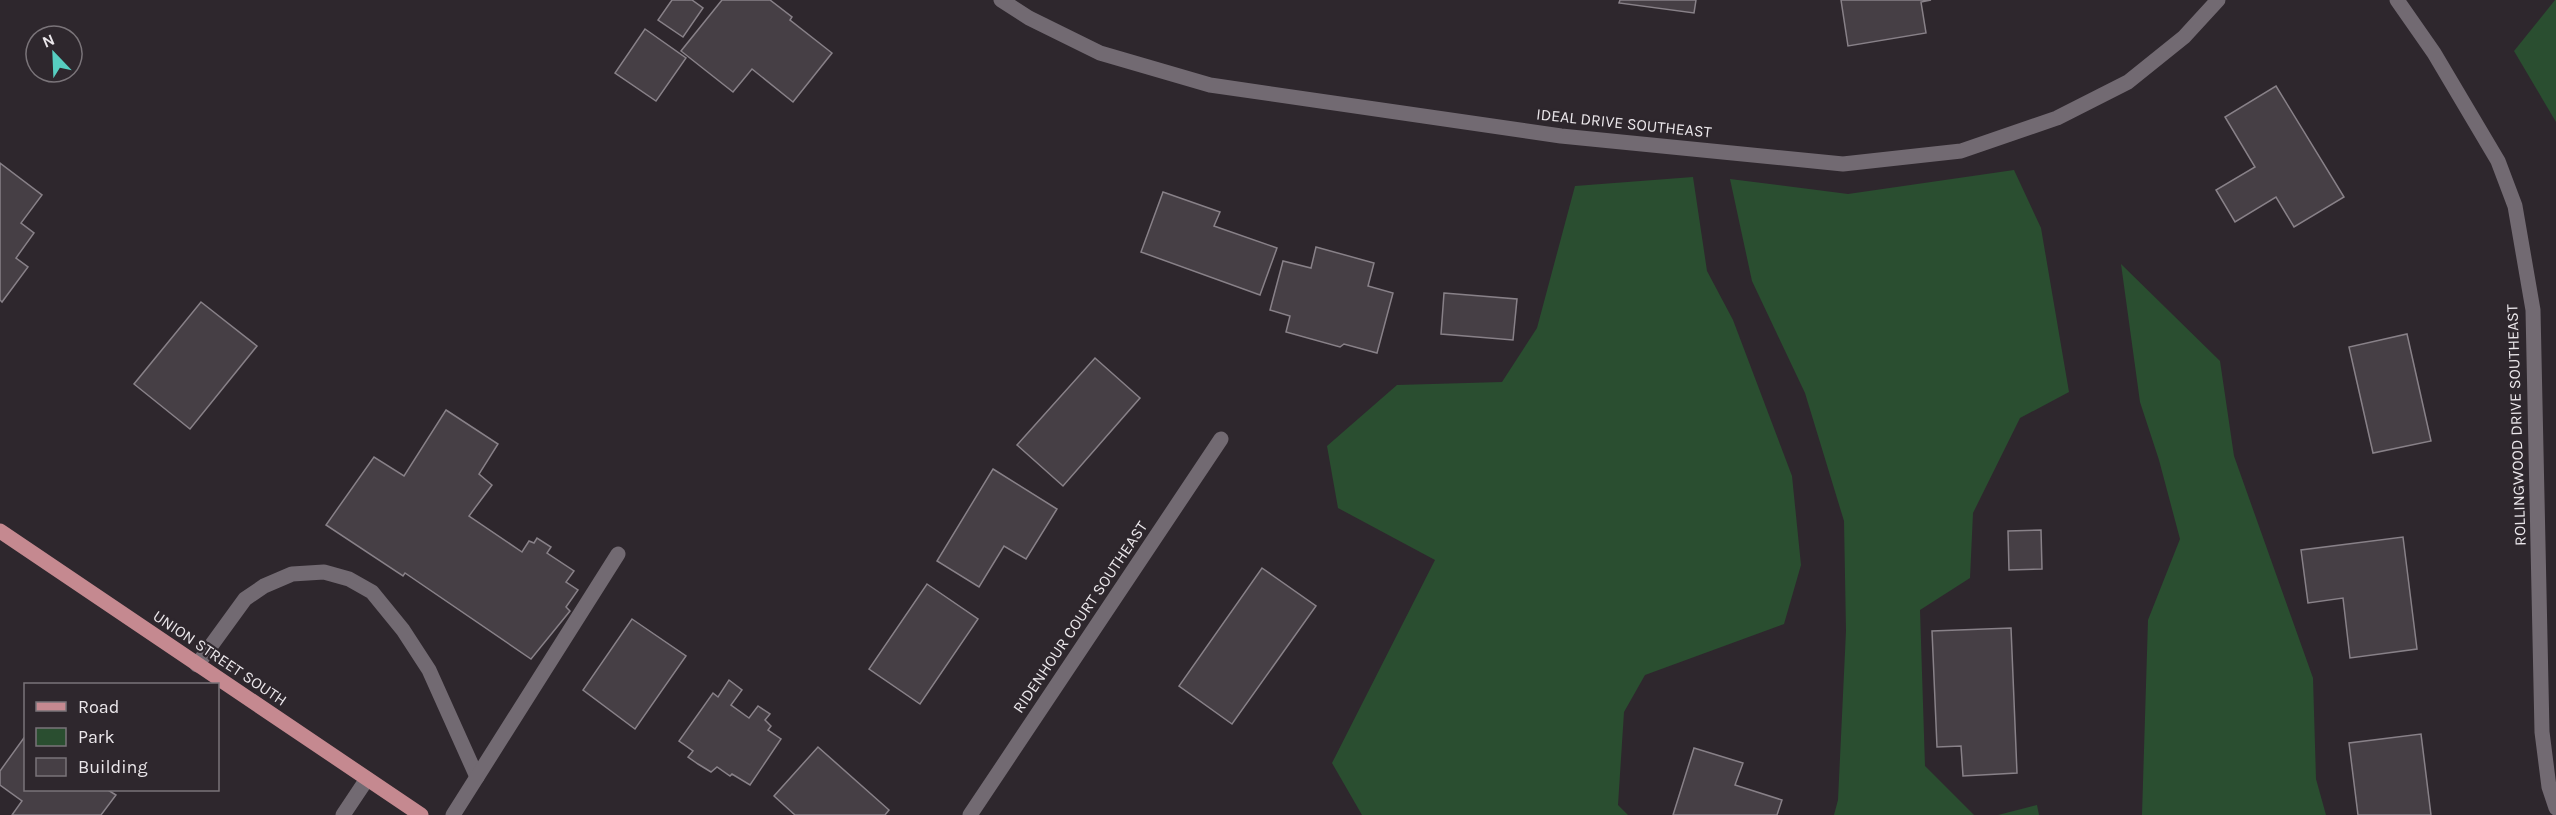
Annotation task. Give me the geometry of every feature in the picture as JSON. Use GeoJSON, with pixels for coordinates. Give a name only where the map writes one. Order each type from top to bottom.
{"type":"FeatureCollection","features":[{"type":"Feature","properties":{"kind":"main road","name":"UNION STREET SOUTH"},"geometry":{"type":"LineString","coordinates":[[0,531],[421,815]]}},
{"type":"Feature","properties":{"kind":"street","name":"IDEAL DRIVE SOUTHEAST"},"geometry":{"type":"LineString","coordinates":[[1001,0],[1029,18],[1100,53],[1209,85],[1561,136],[1843,164],[1961,151],[2057,118],[2128,82],[2184,37],[2217,0]]}},
{"type":"Feature","properties":{"kind":"street","name":"ROLLINGWOOD DRIVE SOUTHEAST"},"geometry":{"type":"LineString","coordinates":[[2397,0],[2434,53],[2498,161],[2515,206],[2533,310],[2542,732],[2549,787],[2556,808]]}},
{"type":"Feature","properties":{"kind":"street","name":"RIDENHOUR COURT SOUTHEAST"},"geometry":{"type":"LineString","coordinates":[[970,815],[1221,439]]}},
{"type":"Feature","properties":{"kind":"street"},"geometry":{"type":"LineString","coordinates":[[453,815],[618,554]]}},
{"type":"Feature","properties":{"kind":"street"},"geometry":{"type":"LineString","coordinates":[[197,664],[245,599],[264,586],[292,574],[324,572],[349,579],[372,592],[403,630],[429,670],[477,777]]}},
{"type":"Feature","properties":{"kind":"street"},"geometry":{"type":"LineString","coordinates":[[343,815],[367,779]]}},
{"type":"Feature","properties":{"kind":"green space"},"geometry":{"type":"Polygon","coordinates":[[[2556,0],[2556,122],[2514,51],[2556,0]]]}},
{"type":"Feature","properties":{"kind":"green space"},"geometry":{"type":"Polygon","coordinates":[[[2014,170],[2041,228],[2069,392],[2020,418],[1973,513],[1970,578],[1920,610],[1925,766],[1974,815],[1834,815],[1838,800],[1846,631],[1844,521],[1805,393],[1752,281],[1730,179],[1848,194],[2014,170]]]}},
{"type":"Feature","properties":{"kind":"green space"},"geometry":{"type":"Polygon","coordinates":[[[1693,177],[1707,271],[1733,320],[1792,476],[1801,565],[1784,624],[1645,675],[1624,712],[1618,805],[1628,815],[1362,815],[1332,763],[1435,560],[1338,508],[1327,446],[1397,385],[1502,382],[1537,328],[1575,186],[1693,177]]]}},
{"type":"Feature","properties":{"kind":"green space"},"geometry":{"type":"Polygon","coordinates":[[[2121,264],[2220,361],[2234,456],[2313,678],[2316,779],[2326,815],[2142,815],[2148,620],[2180,539],[2159,460],[2140,402],[2121,264]]]}},
{"type":"Feature","properties":{"kind":"green space"},"geometry":{"type":"Polygon","coordinates":[[[2037,805],[2039,815],[1998,815],[2037,805]]]}},
{"type":"Feature","properties":{"kind":"building"},"geometry":{"type":"Polygon","coordinates":[[[672,0],[692,0],[703,8],[683,37],[658,20],[672,0]]]}},
{"type":"Feature","properties":{"kind":"building"},"geometry":{"type":"Polygon","coordinates":[[[722,0],[770,0],[792,17],[790,20],[832,53],[793,102],[752,69],[733,92],[681,51],[722,0]]]}},
{"type":"Feature","properties":{"kind":"building"},"geometry":{"type":"Polygon","coordinates":[[[1620,0],[1696,0],[1694,13],[1619,3],[1620,0]]]}},
{"type":"Feature","properties":{"kind":"building"},"geometry":{"type":"Polygon","coordinates":[[[1841,0],[1931,0],[1921,2],[1926,33],[1848,46],[1841,0]]]}},
{"type":"Feature","properties":{"kind":"building"},"geometry":{"type":"Polygon","coordinates":[[[645,29],[686,58],[656,101],[615,73],[645,29]]]}},
{"type":"Feature","properties":{"kind":"building"},"geometry":{"type":"Polygon","coordinates":[[[2276,86],[2344,197],[2294,227],[2276,197],[2235,222],[2216,190],[2255,167],[2225,117],[2276,86]]]}},
{"type":"Feature","properties":{"kind":"building"},"geometry":{"type":"Polygon","coordinates":[[[0,163],[42,195],[21,223],[34,233],[16,258],[28,267],[2,302],[0,300],[0,163]]]}},
{"type":"Feature","properties":{"kind":"building"},"geometry":{"type":"Polygon","coordinates":[[[1163,192],[1220,212],[1214,226],[1277,248],[1260,295],[1141,252],[1163,192]]]}},
{"type":"Feature","properties":{"kind":"building"},"geometry":{"type":"Polygon","coordinates":[[[1316,247],[1374,263],[1368,286],[1393,293],[1377,353],[1344,344],[1340,347],[1286,332],[1290,316],[1270,310],[1283,261],[1311,268],[1316,247]]]}},
{"type":"Feature","properties":{"kind":"building"},"geometry":{"type":"Polygon","coordinates":[[[1444,293],[1517,299],[1513,340],[1441,334],[1444,293]]]}},
{"type":"Feature","properties":{"kind":"building"},"geometry":{"type":"Polygon","coordinates":[[[201,302],[257,346],[190,429],[134,384],[201,302]]]}},
{"type":"Feature","properties":{"kind":"building"},"geometry":{"type":"Polygon","coordinates":[[[2407,334],[2431,441],[2373,453],[2349,347],[2407,334]]]}},
{"type":"Feature","properties":{"kind":"building"},"geometry":{"type":"Polygon","coordinates":[[[1095,358],[1140,398],[1063,486],[1017,445],[1095,358]]]}},
{"type":"Feature","properties":{"kind":"building"},"geometry":{"type":"Polygon","coordinates":[[[446,410],[498,444],[479,474],[492,485],[469,516],[522,552],[529,541],[534,543],[537,538],[551,547],[547,553],[574,571],[566,582],[578,590],[566,607],[570,611],[531,659],[405,573],[403,576],[326,525],[374,457],[404,476],[446,410]]]}},
{"type":"Feature","properties":{"kind":"building"},"geometry":{"type":"Polygon","coordinates":[[[993,469],[1057,509],[1026,559],[1004,546],[979,587],[937,561],[993,469]]]}},
{"type":"Feature","properties":{"kind":"building"},"geometry":{"type":"Polygon","coordinates":[[[2041,530],[2042,569],[2009,570],[2008,531],[2041,530]]]}},
{"type":"Feature","properties":{"kind":"building"},"geometry":{"type":"Polygon","coordinates":[[[2403,537],[2417,649],[2350,658],[2343,598],[2308,603],[2301,550],[2403,537]]]}},
{"type":"Feature","properties":{"kind":"building"},"geometry":{"type":"Polygon","coordinates":[[[1262,568],[1316,606],[1232,724],[1179,686],[1262,568]]]}},
{"type":"Feature","properties":{"kind":"building"},"geometry":{"type":"Polygon","coordinates":[[[927,584],[978,619],[920,704],[869,669],[927,584]]]}},
{"type":"Feature","properties":{"kind":"building"},"geometry":{"type":"Polygon","coordinates":[[[632,619],[686,656],[635,729],[583,690],[632,619]]]}},
{"type":"Feature","properties":{"kind":"building"},"geometry":{"type":"Polygon","coordinates":[[[2011,628],[2017,773],[1963,776],[1961,746],[1937,747],[1932,631],[2011,628]]]}},
{"type":"Feature","properties":{"kind":"building"},"geometry":{"type":"Polygon","coordinates":[[[729,680],[742,690],[731,705],[749,718],[758,706],[770,714],[765,720],[771,726],[768,730],[781,739],[750,785],[717,767],[711,772],[698,764],[688,757],[693,751],[679,741],[713,693],[718,697],[729,680]]]}},
{"type":"Feature","properties":{"kind":"building"},"geometry":{"type":"Polygon","coordinates":[[[2421,734],[2431,815],[2358,815],[2349,743],[2421,734]]]}},
{"type":"Feature","properties":{"kind":"building"},"geometry":{"type":"Polygon","coordinates":[[[24,738],[24,791],[110,791],[116,795],[101,815],[12,815],[22,801],[0,785],[0,771],[24,738]]]}},
{"type":"Feature","properties":{"kind":"building"},"geometry":{"type":"Polygon","coordinates":[[[818,747],[889,810],[885,815],[795,815],[774,796],[818,747]]]}},
{"type":"Feature","properties":{"kind":"building"},"geometry":{"type":"Polygon","coordinates":[[[1694,748],[1743,763],[1735,785],[1782,800],[1777,815],[1673,815],[1694,748]]]}}]}
